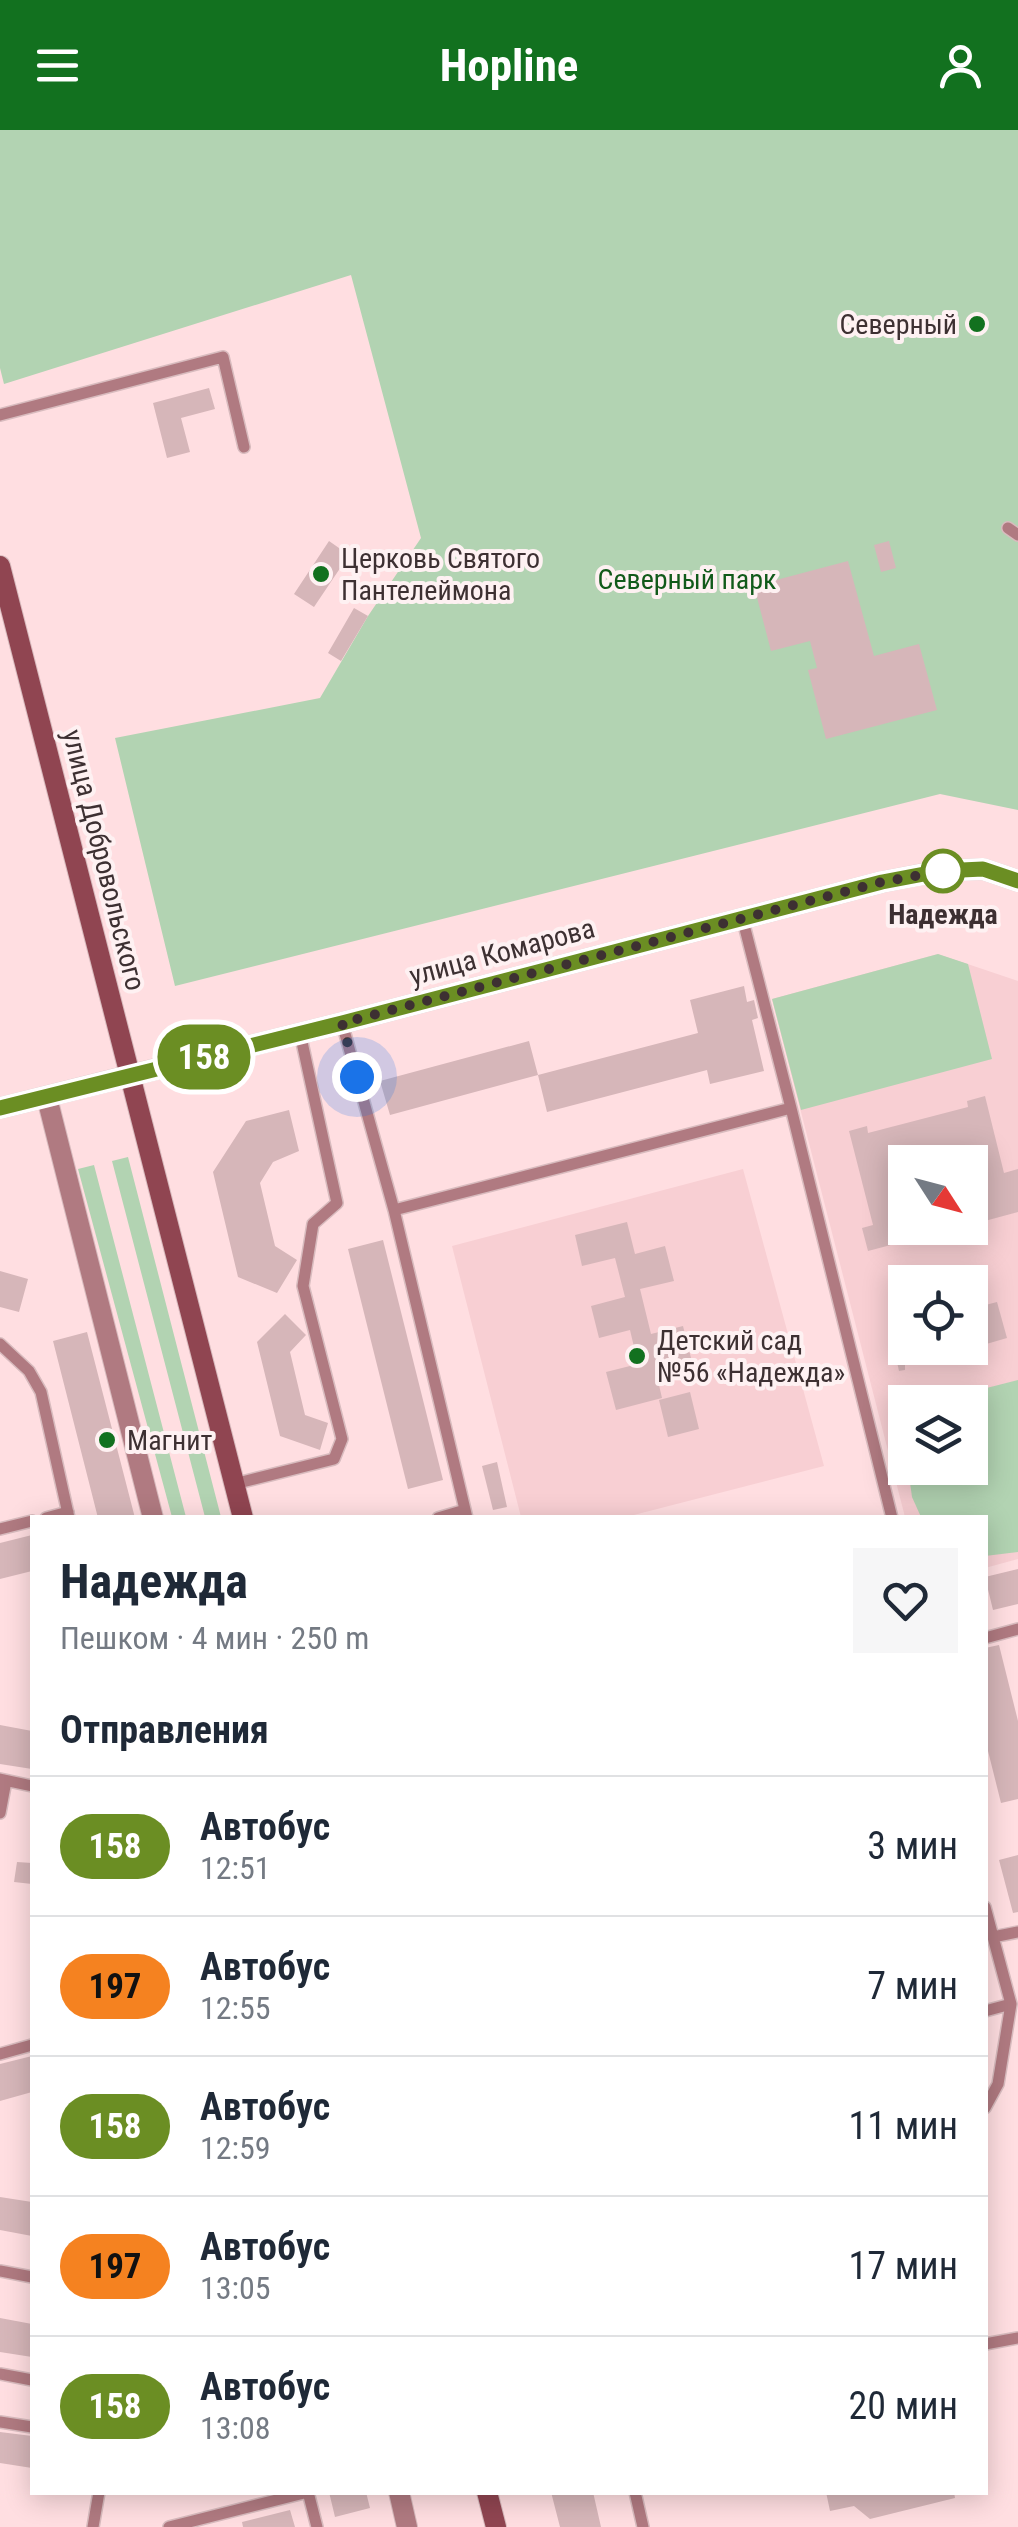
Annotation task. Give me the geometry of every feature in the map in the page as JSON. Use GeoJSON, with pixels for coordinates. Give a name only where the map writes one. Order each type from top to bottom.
{"type":"FeatureCollection","features":[{"type":"Feature","properties":{"kind":"main road","name":"улица Добровольского"},"geometry":{"type":"LineString","coordinates":[[0,566],[242,1515]]}},
{"type":"Feature","properties":{"kind":"main road","name":"улица Комарова"},"geometry":{"type":"LineString","coordinates":[[0,1108],[132,1075]]}},
{"type":"Feature","properties":{"kind":"main road"},"geometry":{"type":"LineString","coordinates":[[488,2495],[496,2527]]}},
{"type":"Feature","properties":{"kind":"street","name":"улица Комарова"},"geometry":{"type":"LineString","coordinates":[[132,1075],[882,882],[940,871],[983,869],[1018,881]]}},
{"type":"Feature","properties":{"kind":"street"},"geometry":{"type":"LineString","coordinates":[[46,1098],[151,1515]]}},
{"type":"Feature","properties":{"kind":"street"},"geometry":{"type":"LineString","coordinates":[[400,2495],[408,2527]]}},
{"type":"Feature","properties":{"kind":"lane"},"geometry":{"type":"LineString","coordinates":[[0,415],[222,357],[244,448]]}},
{"type":"Feature","properties":{"kind":"lane"},"geometry":{"type":"LineString","coordinates":[[742,918],[891,1515]]}},
{"type":"Feature","properties":{"kind":"lane"},"geometry":{"type":"LineString","coordinates":[[342,1023],[394,1210],[466,1514]]}},
{"type":"Feature","properties":{"kind":"lane"},"geometry":{"type":"LineString","coordinates":[[234,1484],[334,1458],[342,1439],[302,1286],[313,1224],[337,1203],[300,1033]]}},
{"type":"Feature","properties":{"kind":"lane"},"geometry":{"type":"LineString","coordinates":[[394,1210],[791,1108]]}},
{"type":"Feature","properties":{"kind":"lane"},"geometry":{"type":"LineString","coordinates":[[0,1344],[29,1371],[42,1392],[68,1515]]}},
{"type":"Feature","properties":{"kind":"lane"},"geometry":{"type":"LineString","coordinates":[[0,1529],[30,1522]]}},
{"type":"Feature","properties":{"kind":"lane"},"geometry":{"type":"LineString","coordinates":[[988,1637],[1018,1629]]}},
{"type":"Feature","properties":{"kind":"lane"},"geometry":{"type":"LineString","coordinates":[[0,1812],[3,1780],[30,1786]]}},
{"type":"Feature","properties":{"kind":"lane"},"geometry":{"type":"LineString","coordinates":[[988,2102],[998,2084],[1011,2004],[989,1929],[1018,1932]]}},
{"type":"Feature","properties":{"kind":"lane"},"geometry":{"type":"LineString","coordinates":[[988,2010],[1011,2004]]}},
{"type":"Feature","properties":{"kind":"lane"},"geometry":{"type":"LineString","coordinates":[[0,2054],[30,2045]]}},
{"type":"Feature","properties":{"kind":"lane"},"geometry":{"type":"LineString","coordinates":[[0,2271],[30,2276]]}},
{"type":"Feature","properties":{"kind":"lane"},"geometry":{"type":"LineString","coordinates":[[988,2343],[1018,2338]]}},
{"type":"Feature","properties":{"kind":"lane"},"geometry":{"type":"LineString","coordinates":[[0,2374],[30,2380]]}},
{"type":"Feature","properties":{"kind":"lane"},"geometry":{"type":"LineString","coordinates":[[0,2422],[30,2428]]}},
{"type":"Feature","properties":{"kind":"lane"},"geometry":{"type":"LineString","coordinates":[[93,2527],[99,2495]]}},
{"type":"Feature","properties":{"kind":"lane"},"geometry":{"type":"LineString","coordinates":[[169,2527],[296,2495]]}},
{"type":"Feature","properties":{"kind":"lane"},"geometry":{"type":"LineString","coordinates":[[309,2495],[317,2527]]}},
{"type":"Feature","properties":{"kind":"lane"},"geometry":{"type":"LineString","coordinates":[[636,2495],[644,2527]]}},
{"type":"Feature","properties":{"kind":"shaded area"},"geometry":{"type":"Polygon","coordinates":[[[938,954],[1018,981],[1018,1559],[988,1567],[988,1515],[904,1515],[897,1485],[988,1485],[988,1385],[888,1385],[888,1451],[772,999],[938,954]]]}},
{"type":"Feature","properties":{"kind":"shaded area","name":"Детский сад №56 «Надежда»"},"geometry":{"type":"Polygon","coordinates":[[[743,1169],[824,1466],[634,1515],[520,1515],[452,1246],[743,1169]]]}},
{"type":"Feature","properties":{"kind":"green space","name":"Северный парк"},"geometry":{"type":"Polygon","coordinates":[[[0,130],[1018,130],[1018,810],[940,794],[175,986],[115,738],[320,698],[368,616],[421,538],[351,275],[4,384],[0,368],[0,130]]]}},
{"type":"Feature","properties":{"kind":"green space"},"geometry":{"type":"Polygon","coordinates":[[[938,954],[968,964],[992,1059],[801,1110],[772,999],[938,954]]]}},
{"type":"Feature","properties":{"kind":"green space"},"geometry":{"type":"Polygon","coordinates":[[[128,1157],[220,1515],[204,1515],[112,1161],[128,1157]]]}},
{"type":"Feature","properties":{"kind":"green space"},"geometry":{"type":"Polygon","coordinates":[[[94,1165],[185,1515],[171,1515],[78,1169],[94,1165]]]}},
{"type":"Feature","properties":{"kind":"green space"},"geometry":{"type":"Polygon","coordinates":[[[1018,1380],[1018,1552],[988,1556],[988,1515],[920,1515],[910,1485],[988,1485],[988,1388],[1018,1380]]]}},
{"type":"Feature","properties":{"kind":"building"},"geometry":{"type":"Polygon","coordinates":[[[209,388],[215,409],[181,418],[190,452],[167,458],[153,403],[209,388]]]}},
{"type":"Feature","properties":{"kind":"building","name":"Церковь Святого Пантелеймона"},"geometry":{"type":"Polygon","coordinates":[[[329,541],[349,555],[314,607],[294,594],[329,541]]]}},
{"type":"Feature","properties":{"kind":"building"},"geometry":{"type":"Polygon","coordinates":[[[889,541],[896,568],[881,572],[874,545],[889,541]]]}},
{"type":"Feature","properties":{"kind":"building"},"geometry":{"type":"Polygon","coordinates":[[[848,561],[874,656],[919,644],[937,710],[826,739],[808,670],[817,668],[810,641],[771,651],[754,586],[848,561]]]}},
{"type":"Feature","properties":{"kind":"building"},"geometry":{"type":"Polygon","coordinates":[[[354,608],[368,616],[341,661],[328,653],[354,608]]]}},
{"type":"Feature","properties":{"kind":"building"},"geometry":{"type":"Polygon","coordinates":[[[744,986],[747,1002],[754,1000],[758,1018],[752,1020],[764,1071],[710,1084],[707,1070],[547,1112],[538,1075],[698,1033],[690,1000],[744,986]]]}},
{"type":"Feature","properties":{"kind":"building"},"geometry":{"type":"Polygon","coordinates":[[[529,1041],[538,1075],[390,1115],[380,1081],[529,1041]]]}},
{"type":"Feature","properties":{"kind":"building"},"geometry":{"type":"Polygon","coordinates":[[[985,1096],[1004,1173],[1018,1169],[1018,1212],[988,1220],[988,1145],[888,1145],[891,1245],[868,1251],[862,1228],[873,1225],[849,1131],[867,1126],[868,1133],[968,1107],[967,1101],[985,1096]]]}},
{"type":"Feature","properties":{"kind":"building"},"geometry":{"type":"Polygon","coordinates":[[[289,1110],[299,1151],[273,1162],[260,1183],[275,1246],[297,1260],[277,1293],[238,1277],[213,1172],[246,1121],[289,1110]]]}},
{"type":"Feature","properties":{"kind":"building"},"geometry":{"type":"Polygon","coordinates":[[[627,1222],[635,1254],[665,1246],[674,1281],[640,1289],[651,1334],[683,1326],[692,1362],[656,1372],[662,1398],[616,1410],[606,1372],[638,1364],[630,1330],[599,1338],[591,1306],[625,1297],[615,1258],[582,1266],[575,1235],[627,1222]]]}},
{"type":"Feature","properties":{"kind":"building"},"geometry":{"type":"Polygon","coordinates":[[[383,1240],[443,1480],[408,1489],[348,1249],[383,1240]]]}},
{"type":"Feature","properties":{"kind":"building"},"geometry":{"type":"Polygon","coordinates":[[[0,1271],[28,1279],[19,1312],[0,1307],[0,1271]]]}},
{"type":"Feature","properties":{"kind":"building"},"geometry":{"type":"Polygon","coordinates":[[[997,1302],[1007,1338],[988,1344],[988,1304],[997,1302]]]}},
{"type":"Feature","properties":{"kind":"building"},"geometry":{"type":"Polygon","coordinates":[[[285,1314],[306,1335],[290,1352],[305,1415],[328,1423],[320,1450],[280,1436],[257,1342],[285,1314]]]}},
{"type":"Feature","properties":{"kind":"building"},"geometry":{"type":"Polygon","coordinates":[[[87,1332],[134,1515],[97,1515],[53,1341],[87,1332]]]}},
{"type":"Feature","properties":{"kind":"building"},"geometry":{"type":"Polygon","coordinates":[[[690,1392],[699,1429],[668,1437],[659,1400],[690,1392]]]}},
{"type":"Feature","properties":{"kind":"building"},"geometry":{"type":"Polygon","coordinates":[[[497,1462],[507,1507],[493,1510],[482,1466],[497,1462]]]}},
{"type":"Feature","properties":{"kind":"building"},"geometry":{"type":"Polygon","coordinates":[[[30,1536],[30,1572],[0,1579],[0,1543],[30,1536]]]}},
{"type":"Feature","properties":{"kind":"building"},"geometry":{"type":"Polygon","coordinates":[[[1018,1569],[1018,1604],[993,1610],[988,1576],[1018,1569]]]}},
{"type":"Feature","properties":{"kind":"building"},"geometry":{"type":"Polygon","coordinates":[[[999,1645],[1018,1721],[1018,1799],[1001,1803],[988,1751],[988,1647],[999,1645]]]}},
{"type":"Feature","properties":{"kind":"building"},"geometry":{"type":"Polygon","coordinates":[[[0,1725],[30,1731],[30,1769],[0,1764],[0,1725]]]}},
{"type":"Feature","properties":{"kind":"building"},"geometry":{"type":"Polygon","coordinates":[[[1018,1855],[1018,1912],[1013,1913],[999,1860],[1018,1855]]]}},
{"type":"Feature","properties":{"kind":"building"},"geometry":{"type":"Polygon","coordinates":[[[17,1862],[30,1863],[30,1884],[14,1882],[17,1862]]]}},
{"type":"Feature","properties":{"kind":"building"},"geometry":{"type":"Polygon","coordinates":[[[30,2056],[30,2093],[0,2101],[0,2064],[30,2056]]]}},
{"type":"Feature","properties":{"kind":"building"},"geometry":{"type":"Polygon","coordinates":[[[0,2197],[30,2202],[30,2236],[0,2230],[0,2197]]]}},
{"type":"Feature","properties":{"kind":"building"},"geometry":{"type":"Polygon","coordinates":[[[0,2318],[30,2324],[30,2357],[0,2352],[0,2318]]]}},
{"type":"Feature","properties":{"kind":"building"},"geometry":{"type":"Polygon","coordinates":[[[0,2432],[30,2436],[30,2468],[0,2463],[0,2432]]]}},
{"type":"Feature","properties":{"kind":"building"},"geometry":{"type":"Polygon","coordinates":[[[330,2495],[367,2495],[370,2508],[335,2517],[330,2495]]]}},
{"type":"Feature","properties":{"kind":"building"},"geometry":{"type":"Polygon","coordinates":[[[552,2495],[594,2495],[601,2527],[560,2527],[552,2495]]]}},
{"type":"Feature","properties":{"kind":"building"},"geometry":{"type":"Polygon","coordinates":[[[827,2495],[955,2498],[870,2519],[854,2506],[830,2511],[827,2495]]]}},
{"type":"Feature","properties":{"kind":"building"},"geometry":{"type":"Polygon","coordinates":[[[290,2510],[295,2527],[243,2527],[242,2522],[290,2510]]]}},
{"type":"Feature","properties":{"kind":"bus line","name":"158"},"geometry":{"type":"LineString","coordinates":[[0,1108],[882,882],[940,871],[983,869],[1018,881]]}},
{"type":"Feature","properties":{"kind":"place","name":"Северный"},"geometry":{"type":"Point","coordinates":[977,324]}},
{"type":"Feature","properties":{"kind":"place","name":"Церковь Святого Пантелеймона"},"geometry":{"type":"Point","coordinates":[321,574]}},
{"type":"Feature","properties":{"kind":"place","name":"Надежда"},"geometry":{"type":"Point","coordinates":[943,871]}},
{"type":"Feature","properties":{"kind":"place","name":"Детский сад №56 «Надежда»"},"geometry":{"type":"Point","coordinates":[637,1356]}},
{"type":"Feature","properties":{"kind":"place","name":"Магнит"},"geometry":{"type":"Point","coordinates":[107,1440]}},
{"type":"Feature","properties":{"kind":"route"},"geometry":{"type":"LineString","coordinates":[[357,1077],[342,1023],[882,882],[943,871]]}}]}
